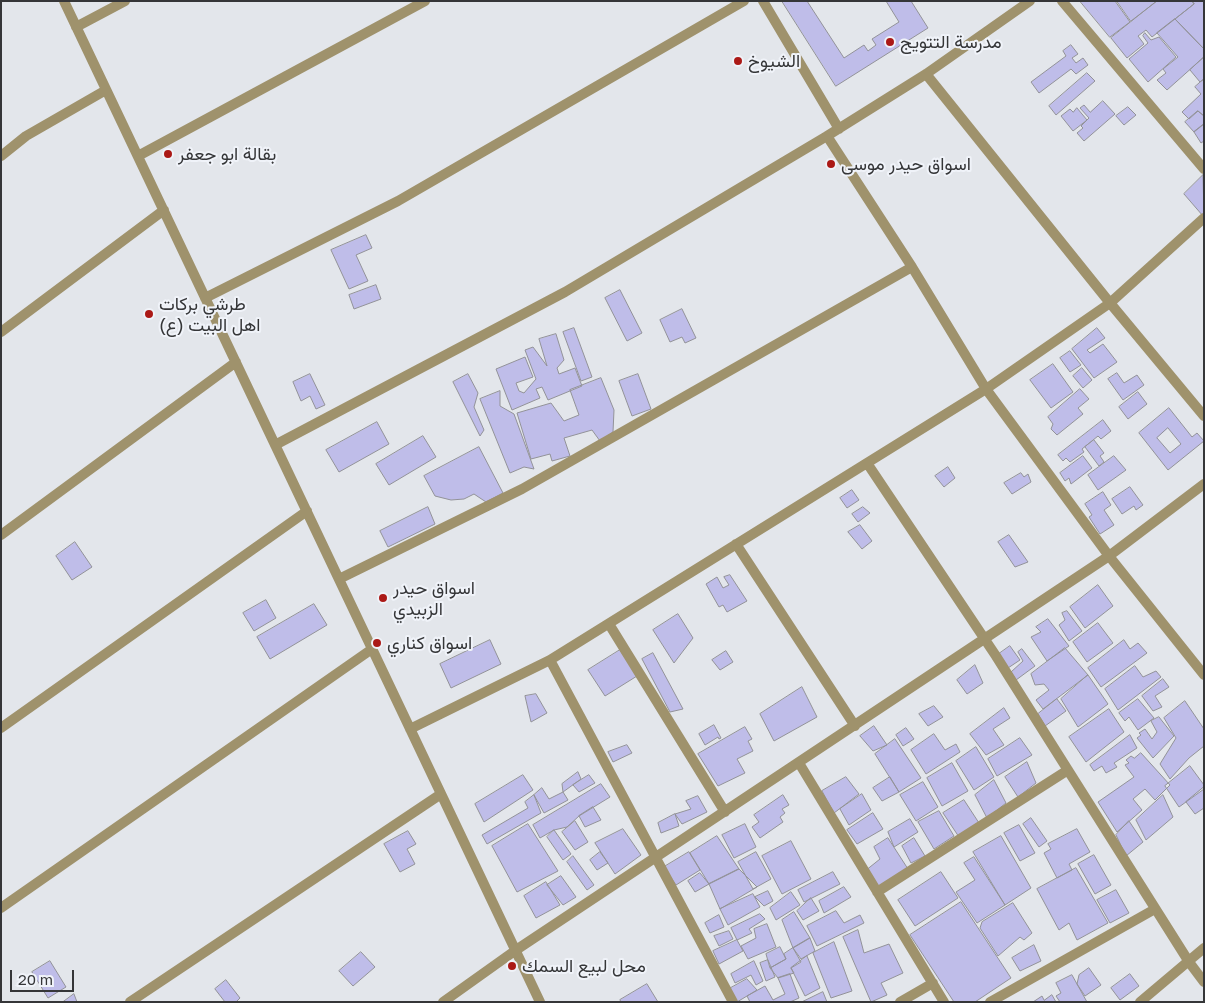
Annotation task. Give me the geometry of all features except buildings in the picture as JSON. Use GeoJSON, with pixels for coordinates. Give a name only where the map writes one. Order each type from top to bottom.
{"type":"FeatureCollection","features":[{"type":"Feature","properties":{"kind":"street"},"geometry":{"type":"LineString","coordinates":[[64,1],[540,1002]]}},
{"type":"Feature","properties":{"kind":"street"},"geometry":{"type":"LineString","coordinates":[[76,27],[125,1]]}},
{"type":"Feature","properties":{"kind":"street"},"geometry":{"type":"LineString","coordinates":[[138,156],[425,1]]}},
{"type":"Feature","properties":{"kind":"street"},"geometry":{"type":"LineString","coordinates":[[205,298],[398,201],[744,1]]}},
{"type":"Feature","properties":{"kind":"street"},"geometry":{"type":"LineString","coordinates":[[763,1],[839,128]]}},
{"type":"Feature","properties":{"kind":"street"},"geometry":{"type":"LineString","coordinates":[[275,445],[565,292],[827,136],[926,74],[1030,1]]}},
{"type":"Feature","properties":{"kind":"street"},"geometry":{"type":"LineString","coordinates":[[1062,1],[1204,169]]}},
{"type":"Feature","properties":{"kind":"street"},"geometry":{"type":"LineString","coordinates":[[926,74],[1110,303],[1204,416]]}},
{"type":"Feature","properties":{"kind":"street"},"geometry":{"type":"LineString","coordinates":[[1,156],[26,136],[106,90]]}},
{"type":"Feature","properties":{"kind":"street"},"geometry":{"type":"LineString","coordinates":[[827,136],[912,267],[986,389],[1109,556],[1204,675]]}},
{"type":"Feature","properties":{"kind":"street"},"geometry":{"type":"LineString","coordinates":[[1,332],[164,210]]}},
{"type":"Feature","properties":{"kind":"street"},"geometry":{"type":"LineString","coordinates":[[410,729],[550,660],[986,389],[1110,303],[1204,218]]}},
{"type":"Feature","properties":{"kind":"street"},"geometry":{"type":"LineString","coordinates":[[339,579],[522,489],[912,267]]}},
{"type":"Feature","properties":{"kind":"street"},"geometry":{"type":"LineString","coordinates":[[1,535],[236,362]]}},
{"type":"Feature","properties":{"kind":"street"},"geometry":{"type":"LineString","coordinates":[[866,463],[985,639],[1155,909],[1204,982]]}},
{"type":"Feature","properties":{"kind":"street"},"geometry":{"type":"LineString","coordinates":[[443,1002],[516,950],[1109,556],[1204,484]]}},
{"type":"Feature","properties":{"kind":"street"},"geometry":{"type":"LineString","coordinates":[[1,728],[307,511]]}},
{"type":"Feature","properties":{"kind":"street"},"geometry":{"type":"LineString","coordinates":[[736,544],[855,726]]}},
{"type":"Feature","properties":{"kind":"street"},"geometry":{"type":"LineString","coordinates":[[609,624],[725,812]]}},
{"type":"Feature","properties":{"kind":"street"},"geometry":{"type":"LineString","coordinates":[[1,908],[372,649]]}},
{"type":"Feature","properties":{"kind":"street"},"geometry":{"type":"LineString","coordinates":[[550,660],[733,1002]]}},
{"type":"Feature","properties":{"kind":"street"},"geometry":{"type":"LineString","coordinates":[[799,763],[944,1002]]}},
{"type":"Feature","properties":{"kind":"street"},"geometry":{"type":"LineString","coordinates":[[877,892],[1068,770]]}},
{"type":"Feature","properties":{"kind":"street"},"geometry":{"type":"LineString","coordinates":[[130,1002],[441,794]]}},
{"type":"Feature","properties":{"kind":"street"},"geometry":{"type":"LineString","coordinates":[[990,1002],[1155,909]]}},
{"type":"Feature","properties":{"kind":"street"},"geometry":{"type":"LineString","coordinates":[[1140,1002],[1204,948]]}},
{"type":"Feature","properties":{"kind":"street"},"geometry":{"type":"LineString","coordinates":[[900,1002],[933,983]]}},
{"type":"Feature","properties":{"kind":"place","name":"مدرسة التتويج"},"geometry":{"type":"Point","coordinates":[890,42]}},
{"type":"Feature","properties":{"kind":"place","name":"الشيوخ"},"geometry":{"type":"Point","coordinates":[738,61]}},
{"type":"Feature","properties":{"kind":"place","name":"بقالة ابو جعفر"},"geometry":{"type":"Point","coordinates":[168,154]}},
{"type":"Feature","properties":{"kind":"place","name":"اسواق حيدر موسى"},"geometry":{"type":"Point","coordinates":[831,164]}},
{"type":"Feature","properties":{"kind":"place","name":"طرشي بركات اهل البيت (ع)"},"geometry":{"type":"Point","coordinates":[149,314]}},
{"type":"Feature","properties":{"kind":"place","name":"اسواق حيدر الزبيدي"},"geometry":{"type":"Point","coordinates":[383,598]}},
{"type":"Feature","properties":{"kind":"place","name":"اسواق كناري"},"geometry":{"type":"Point","coordinates":[377,643]}},
{"type":"Feature","properties":{"kind":"place","name":"محل لبيع السمك"},"geometry":{"type":"Point","coordinates":[512,966]}}]}
